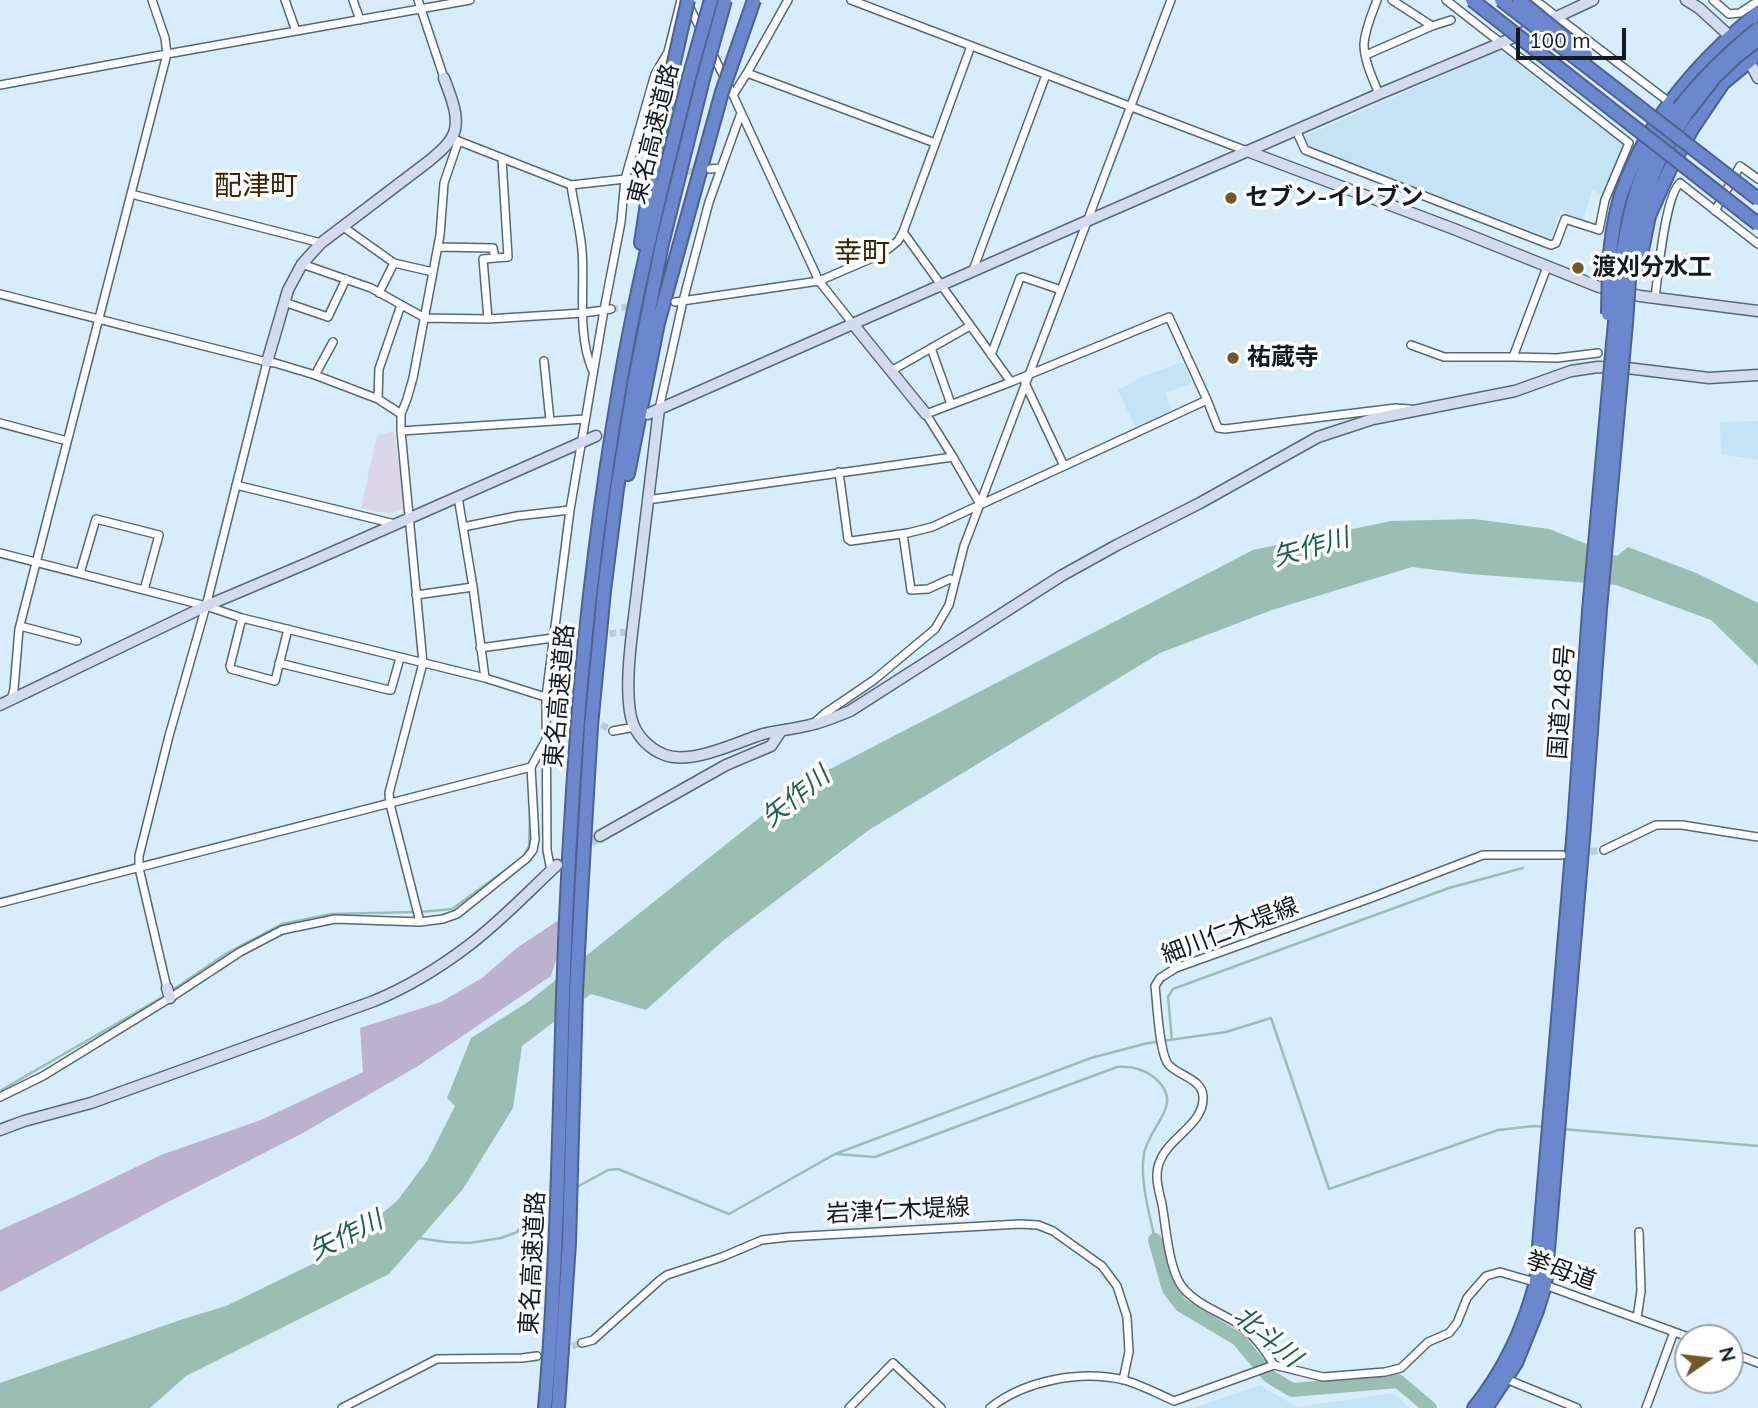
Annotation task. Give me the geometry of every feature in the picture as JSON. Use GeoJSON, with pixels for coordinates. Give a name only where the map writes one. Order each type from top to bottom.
{"type":"FeatureCollection","features":[{"type":"Feature","properties":{"kind":"highway"},"geometry":{"type":"LineString","coordinates":[[620,382],[649,190],[687,0]]}},
{"type":"Feature","properties":{"kind":"highway","name":"東名高速道路"},"geometry":{"type":"LineString","coordinates":[[545,1408],[569,1229],[581,895],[591,726],[604,591],[634,384],[711,0]]}},
{"type":"Feature","properties":{"kind":"highway","name":"東名高速道路"},"geometry":{"type":"LineString","coordinates":[[558,1408],[568,903],[578,723],[604,484],[620,382],[660,195],[697,77],[725,0]]}},
{"type":"Feature","properties":{"kind":"highway"},"geometry":{"type":"LineString","coordinates":[[1460,0],[1530,46]]}},
{"type":"Feature","properties":{"kind":"highway"},"geometry":{"type":"LineString","coordinates":[[1472,0],[1758,225]]}},
{"type":"Feature","properties":{"kind":"highway"},"geometry":{"type":"LineString","coordinates":[[1501,0],[1758,199]]}},
{"type":"Feature","properties":{"kind":"highway"},"geometry":{"type":"LineString","coordinates":[[1519,0],[1643,101],[1704,156]]}},
{"type":"Feature","properties":{"kind":"highway"},"geometry":{"type":"LineString","coordinates":[[604,591],[658,323],[753,4]]}},
{"type":"Feature","properties":{"kind":"highway"},"geometry":{"type":"LineString","coordinates":[[1678,108],[1731,35],[1758,13]]}},
{"type":"Feature","properties":{"kind":"highway","name":"国道248号"},"geometry":{"type":"LineString","coordinates":[[1579,827],[1589,611],[1612,359],[1631,210],[1650,156],[1678,108],[1727,54],[1758,29]]}},
{"type":"Feature","properties":{"kind":"highway","name":"国道248号"},"geometry":{"type":"LineString","coordinates":[[1678,108],[1758,40]]}},
{"type":"Feature","properties":{"kind":"highway"},"geometry":{"type":"LineString","coordinates":[[1624,265],[1692,129],[1723,83],[1755,60]]}},
{"type":"Feature","properties":{"kind":"highway","name":"国道248号"},"geometry":{"type":"LineString","coordinates":[[1486,1408],[1520,1353],[1537,1311],[1541,1283],[1579,827],[1626,323],[1632,317],[1624,265]]}},
{"type":"Feature","properties":{"kind":"highway","name":"国道248号"},"geometry":{"type":"LineString","coordinates":[[1474,1408],[1511,1352],[1541,1283]]}},
{"type":"Feature","properties":{"kind":"street"},"geometry":{"type":"LineString","coordinates":[[11,700],[19,626],[167,54],[165,38],[152,0]]}},
{"type":"Feature","properties":{"kind":"street"},"geometry":{"type":"LineString","coordinates":[[285,0],[296,32]]}},
{"type":"Feature","properties":{"kind":"street"},"geometry":{"type":"LineString","coordinates":[[353,0],[360,20]]}},
{"type":"Feature","properties":{"kind":"street"},"geometry":{"type":"LineString","coordinates":[[418,0],[455,112],[456,128],[443,183],[438,247],[425,318],[413,378],[401,414],[423,663],[389,793],[420,922]]}},
{"type":"Feature","properties":{"kind":"street"},"geometry":{"type":"LineString","coordinates":[[0,85],[470,0]]}},
{"type":"Feature","properties":{"kind":"street"},"geometry":{"type":"LineString","coordinates":[[0,1130],[91,1103],[394,993],[431,972],[468,946],[554,868],[547,850],[546,740],[570,510],[593,372],[608,309],[625,179],[655,74],[668,52],[681,0]]}},
{"type":"Feature","properties":{"kind":"street"},"geometry":{"type":"LineString","coordinates":[[687,0],[728,94],[741,113],[819,281],[926,414],[980,504]]}},
{"type":"Feature","properties":{"kind":"street"},"geometry":{"type":"LineString","coordinates":[[728,94],[747,74],[788,0]]}},
{"type":"Feature","properties":{"kind":"street"},"geometry":{"type":"LineString","coordinates":[[851,0],[1454,229],[1599,287],[1655,298],[1758,311]]}},
{"type":"Feature","properties":{"kind":"street"},"geometry":{"type":"LineString","coordinates":[[812,725],[874,680],[935,629],[949,605],[964,546],[1171,0]]}},
{"type":"Feature","properties":{"kind":"street"},"geometry":{"type":"LineString","coordinates":[[1377,0],[1364,45],[1370,73],[1379,94]]}},
{"type":"Feature","properties":{"kind":"street"},"geometry":{"type":"LineString","coordinates":[[1392,0],[1432,26]]}},
{"type":"Feature","properties":{"kind":"street"},"geometry":{"type":"LineString","coordinates":[[1296,130],[1305,150],[1551,245],[1556,243],[1565,219],[1599,230],[1605,200],[1629,143],[1446,0]]}},
{"type":"Feature","properties":{"kind":"street"},"geometry":{"type":"LineString","coordinates":[[1535,0],[1543,3],[1555,17],[1678,108]]}},
{"type":"Feature","properties":{"kind":"street"},"geometry":{"type":"LineString","coordinates":[[648,414],[1087,220],[1501,43],[1593,0]]}},
{"type":"Feature","properties":{"kind":"street"},"geometry":{"type":"LineString","coordinates":[[1686,0],[1731,35],[1755,60],[1758,78]]}},
{"type":"Feature","properties":{"kind":"street"},"geometry":{"type":"LineString","coordinates":[[1713,0],[1729,14],[1740,13],[1758,1]]}},
{"type":"Feature","properties":{"kind":"street"},"geometry":{"type":"LineString","coordinates":[[1366,55],[1451,20]]}},
{"type":"Feature","properties":{"kind":"street"},"geometry":{"type":"LineString","coordinates":[[679,301],[819,281],[877,256],[898,241],[904,232],[971,46]]}},
{"type":"Feature","properties":{"kind":"street"},"geometry":{"type":"LineString","coordinates":[[747,74],[935,143]]}},
{"type":"Feature","properties":{"kind":"street"},"geometry":{"type":"LineString","coordinates":[[973,270],[1046,75]]}},
{"type":"Feature","properties":{"kind":"street"},"geometry":{"type":"LineString","coordinates":[[741,113],[720,168],[679,301],[659,409],[629,631],[630,706],[635,727],[647,744],[662,754],[678,758],[701,755],[766,734],[812,725],[850,710],[1061,576],[1318,437],[1417,409],[1516,391],[1571,372],[1598,367],[1709,378],[1758,375]]}},
{"type":"Feature","properties":{"kind":"street"},"geometry":{"type":"LineString","coordinates":[[455,140],[571,185],[634,178]]}},
{"type":"Feature","properties":{"kind":"street"},"geometry":{"type":"LineString","coordinates":[[168,993],[139,868],[139,856],[288,290],[302,264],[321,243],[455,140]]}},
{"type":"Feature","properties":{"kind":"street"},"geometry":{"type":"LineString","coordinates":[[488,319],[484,259],[508,257],[502,159]]}},
{"type":"Feature","properties":{"kind":"street"},"geometry":{"type":"LineString","coordinates":[[1715,211],[1740,166],[1758,180]]}},
{"type":"Feature","properties":{"kind":"street"},"geometry":{"type":"LineString","coordinates":[[710,169],[720,168]]}},
{"type":"Feature","properties":{"kind":"street"},"geometry":{"type":"LineString","coordinates":[[1655,298],[1668,209],[1676,186],[1680,183],[1758,244]]}},
{"type":"Feature","properties":{"kind":"street"},"geometry":{"type":"LineString","coordinates":[[571,185],[582,249],[587,357],[593,372]]}},
{"type":"Feature","properties":{"kind":"street"},"geometry":{"type":"LineString","coordinates":[[131,194],[321,243]]}},
{"type":"Feature","properties":{"kind":"street"},"geometry":{"type":"LineString","coordinates":[[342,226],[394,263],[433,272]]}},
{"type":"Feature","properties":{"kind":"street"},"geometry":{"type":"LineString","coordinates":[[904,232],[1011,382]]}},
{"type":"Feature","properties":{"kind":"street"},"geometry":{"type":"LineString","coordinates":[[438,247],[494,248],[495,258]]}},
{"type":"Feature","properties":{"kind":"street"},"geometry":{"type":"LineString","coordinates":[[379,293],[394,263]]}},
{"type":"Feature","properties":{"kind":"street"},"geometry":{"type":"LineString","coordinates":[[302,264],[371,288],[425,318],[488,319],[608,309]]}},
{"type":"Feature","properties":{"kind":"street"},"geometry":{"type":"LineString","coordinates":[[1513,357],[1547,267]]}},
{"type":"Feature","properties":{"kind":"street"},"geometry":{"type":"LineString","coordinates":[[991,355],[1020,278],[1061,290]]}},
{"type":"Feature","properties":{"kind":"street"},"geometry":{"type":"LineString","coordinates":[[284,302],[328,317],[345,279]]}},
{"type":"Feature","properties":{"kind":"street"},"geometry":{"type":"LineString","coordinates":[[0,294],[275,363],[378,399],[401,414]]}},
{"type":"Feature","properties":{"kind":"street"},"geometry":{"type":"LineString","coordinates":[[378,399],[379,369],[401,305]]}},
{"type":"Feature","properties":{"kind":"street"},"geometry":{"type":"LineString","coordinates":[[926,414],[1169,317],[1218,428],[1396,408],[1417,409]]}},
{"type":"Feature","properties":{"kind":"street"},"geometry":{"type":"LineString","coordinates":[[891,371],[970,326]]}},
{"type":"Feature","properties":{"kind":"street"},"geometry":{"type":"LineString","coordinates":[[315,375],[333,342]]}},
{"type":"Feature","properties":{"kind":"street"},"geometry":{"type":"LineString","coordinates":[[1411,345],[1444,358],[1557,358],[1598,353]]}},
{"type":"Feature","properties":{"kind":"street"},"geometry":{"type":"LineString","coordinates":[[931,348],[951,404]]}},
{"type":"Feature","properties":{"kind":"street"},"geometry":{"type":"LineString","coordinates":[[544,360],[550,421]]}},
{"type":"Feature","properties":{"kind":"street"},"geometry":{"type":"LineString","coordinates":[[1025,383],[1064,466]]}},
{"type":"Feature","properties":{"kind":"street"},"geometry":{"type":"LineString","coordinates":[[839,472],[848,539],[851,541],[903,534],[932,527],[1207,400]]}},
{"type":"Feature","properties":{"kind":"street"},"geometry":{"type":"LineString","coordinates":[[401,431],[585,419]]}},
{"type":"Feature","properties":{"kind":"street"},"geometry":{"type":"LineString","coordinates":[[0,423],[67,441]]}},
{"type":"Feature","properties":{"kind":"street"},"geometry":{"type":"LineString","coordinates":[[0,705],[206,606],[596,436]]}},
{"type":"Feature","properties":{"kind":"street"},"geometry":{"type":"LineString","coordinates":[[648,500],[953,457]]}},
{"type":"Feature","properties":{"kind":"street"},"geometry":{"type":"LineString","coordinates":[[236,485],[395,524]]}},
{"type":"Feature","properties":{"kind":"street"},"geometry":{"type":"LineString","coordinates":[[458,497],[485,678]]}},
{"type":"Feature","properties":{"kind":"street"},"geometry":{"type":"LineString","coordinates":[[463,527],[517,516],[570,510]]}},
{"type":"Feature","properties":{"kind":"street"},"geometry":{"type":"LineString","coordinates":[[80,573],[96,519],[159,535],[144,590]]}},
{"type":"Feature","properties":{"kind":"street"},"geometry":{"type":"LineString","coordinates":[[903,534],[911,590],[928,589],[950,579]]}},
{"type":"Feature","properties":{"kind":"street"},"geometry":{"type":"LineString","coordinates":[[0,553],[206,606],[242,618],[485,678],[551,699]]}},
{"type":"Feature","properties":{"kind":"street"},"geometry":{"type":"LineString","coordinates":[[416,595],[473,587]]}},
{"type":"Feature","properties":{"kind":"street"},"geometry":{"type":"LineString","coordinates":[[242,618],[231,669],[275,681],[288,629]]}},
{"type":"Feature","properties":{"kind":"street"},"geometry":{"type":"LineString","coordinates":[[19,626],[77,641]]}},
{"type":"Feature","properties":{"kind":"street"},"geometry":{"type":"LineString","coordinates":[[480,648],[556,639]]}},
{"type":"Feature","properties":{"kind":"street"},"geometry":{"type":"LineString","coordinates":[[279,663],[391,690],[400,658]]}},
{"type":"Feature","properties":{"kind":"street"},"geometry":{"type":"LineString","coordinates":[[613,731],[635,727]]}},
{"type":"Feature","properties":{"kind":"street"},"geometry":{"type":"LineString","coordinates":[[600,836],[726,765],[771,746],[781,731]]}},
{"type":"Feature","properties":{"kind":"street"},"geometry":{"type":"LineString","coordinates":[[0,1097],[43,1076],[168,993],[282,930],[335,919],[420,922],[457,914],[527,858],[533,850],[535,839],[531,768],[546,740]]}},
{"type":"Feature","properties":{"kind":"street"},"geometry":{"type":"LineString","coordinates":[[0,903],[531,768]]}},
{"type":"Feature","properties":{"kind":"street"},"geometry":{"type":"LineString","coordinates":[[1604,850],[1656,825],[1682,825],[1758,837]]}},
{"type":"Feature","properties":{"kind":"street","name":"細川仁木堤線"},"geometry":{"type":"LineString","coordinates":[[1274,1365],[1252,1334],[1192,1297],[1180,1283],[1172,1262],[1157,1177],[1160,1161],[1170,1145],[1193,1122],[1202,1108],[1203,1094],[1197,1084],[1168,1064],[1163,1053],[1156,986],[1160,978],[1176,968],[1483,855],[1562,855]]}},
{"type":"Feature","properties":{"kind":"street","name":"岩津仁木堤線"},"geometry":{"type":"LineString","coordinates":[[582,1343],[593,1340],[667,1275],[722,1257],[762,1240],[1038,1225],[1053,1231],[1102,1266],[1117,1286],[1127,1317],[1129,1352],[1123,1380]]}},
{"type":"Feature","properties":{"kind":"street"},"geometry":{"type":"LineString","coordinates":[[1637,1318],[1641,1290],[1639,1232]]}},
{"type":"Feature","properties":{"kind":"street","name":"挙母道"},"geometry":{"type":"LineString","coordinates":[[1274,1365],[1323,1377],[1385,1372],[1401,1368],[1428,1342],[1449,1333],[1457,1324],[1467,1298],[1486,1276],[1500,1272],[1541,1283],[1674,1332]]}},
{"type":"Feature","properties":{"kind":"street"},"geometry":{"type":"LineString","coordinates":[[1646,1408],[1674,1332]]}},
{"type":"Feature","properties":{"kind":"street"},"geometry":{"type":"LineString","coordinates":[[342,1408],[437,1359],[537,1356]]}},
{"type":"Feature","properties":{"kind":"street"},"geometry":{"type":"LineString","coordinates":[[849,1408],[893,1363],[941,1408]]}},
{"type":"Feature","properties":{"kind":"street"},"geometry":{"type":"LineString","coordinates":[[990,1408],[998,1401],[1032,1385],[1090,1376],[1123,1380],[1174,1401],[1274,1365]]}},
{"type":"Feature","properties":{"kind":"street"},"geometry":{"type":"LineString","coordinates":[[1506,1379],[1577,1408]]}},
{"type":"Feature","properties":{"kind":"shaded area"},"geometry":{"type":"Polygon","coordinates":[[[1500,50],[1623,147],[1603,195],[1592,190],[1583,220],[1561,210],[1551,238],[1307,147],[1303,138],[1305,136],[1500,50]]]}},
{"type":"Feature","properties":{"kind":"shaded area"},"geometry":{"type":"Polygon","coordinates":[[[1183,362],[1192,383],[1165,393],[1172,410],[1135,427],[1118,390],[1143,376],[1183,362]]]}},
{"type":"Feature","properties":{"kind":"shaded area"},"geometry":{"type":"Polygon","coordinates":[[[1758,421],[1758,460],[1721,454],[1720,422],[1758,421]]]}},
{"type":"Feature","properties":{"kind":"shaded area"},"geometry":{"type":"Polygon","coordinates":[[[394,431],[405,508],[390,514],[361,508],[377,435],[394,431]]]}},
{"type":"Feature","properties":{"kind":"shaded area"},"geometry":{"type":"Polygon","coordinates":[[[559,920],[561,945],[551,976],[418,1066],[303,1133],[0,1292],[0,1230],[161,1155],[261,1120],[363,1072],[360,1028],[441,1002],[482,978],[518,947],[559,920]]]}},
{"type":"Feature","properties":{"kind":"shaded area"},"geometry":{"type":"Polygon","coordinates":[[[1260,1385],[1297,1407],[1394,1393],[1409,1408],[1194,1408],[1260,1385]]]}},
{"type":"Feature","properties":{"kind":"water","name":"矢作川"},"geometry":{"type":"Polygon","coordinates":[[[1474,519],[1549,529],[1617,556],[1628,547],[1696,573],[1758,603],[1758,666],[1711,620],[1616,585],[1412,567],[1272,610],[1160,653],[869,830],[724,940],[646,1010],[591,994],[522,1046],[513,1108],[463,1189],[389,1274],[186,1376],[150,1408],[0,1408],[0,1383],[226,1306],[333,1254],[397,1201],[427,1161],[455,1106],[447,1098],[471,1038],[528,1002],[803,783],[1253,550],[1391,521],[1474,519]]]}},
{"type":"Feature","properties":{"kind":"waterway"},"geometry":{"type":"LineString","coordinates":[[523,857],[529,846],[530,813]]}},
{"type":"Feature","properties":{"kind":"waterway"},"geometry":{"type":"LineString","coordinates":[[421,912],[452,909],[518,861]]}},
{"type":"Feature","properties":{"kind":"waterway"},"geometry":{"type":"LineString","coordinates":[[1172,1040],[1168,997],[1173,989],[1449,888],[1523,868]]}},
{"type":"Feature","properties":{"kind":"waterway"},"geometry":{"type":"LineString","coordinates":[[171,991],[227,953],[282,924],[331,914],[414,912]]}},
{"type":"Feature","properties":{"kind":"waterway"},"geometry":{"type":"LineString","coordinates":[[0,1091],[166,995]]}},
{"type":"Feature","properties":{"kind":"waterway"},"geometry":{"type":"LineString","coordinates":[[575,1188],[608,1170],[618,1169],[729,1214],[835,1154],[1091,1058],[1148,1043],[1226,1032],[1271,1018],[1329,1189],[1498,1130],[1546,1127]]}},
{"type":"Feature","properties":{"kind":"waterway"},"geometry":{"type":"LineString","coordinates":[[836,1154],[875,1157],[1117,1067],[1138,1069],[1157,1080],[1167,1095],[1165,1109],[1149,1141],[1143,1161],[1145,1193],[1155,1240]]}},
{"type":"Feature","properties":{"kind":"waterway"},"geometry":{"type":"LineString","coordinates":[[1563,1129],[1758,1146]]}},
{"type":"Feature","properties":{"kind":"waterway"},"geometry":{"type":"LineString","coordinates":[[418,1238],[470,1243],[501,1238],[517,1232],[529,1214],[554,1200]]}},
{"type":"Feature","properties":{"kind":"waterway","name":"北斗川"},"geometry":{"type":"LineString","coordinates":[[1155,1240],[1169,1289],[1181,1305],[1238,1339],[1269,1376],[1292,1390],[1398,1381],[1430,1408]]}},
{"type":"Feature","properties":{"kind":"tunnel"},"geometry":{"type":"LineString","coordinates":[[634,178],[702,170]]}},
{"type":"Feature","properties":{"kind":"tunnel"},"geometry":{"type":"LineString","coordinates":[[611,309],[636,306]]}},
{"type":"Feature","properties":{"kind":"tunnel"},"geometry":{"type":"LineString","coordinates":[[599,635],[626,632]]}},
{"type":"Feature","properties":{"kind":"tunnel"},"geometry":{"type":"LineString","coordinates":[[559,639],[587,636]]}},
{"type":"Feature","properties":{"kind":"tunnel"},"geometry":{"type":"LineString","coordinates":[[555,700],[613,731]]}},
{"type":"Feature","properties":{"kind":"tunnel"},"geometry":{"type":"LineString","coordinates":[[566,859],[600,836]]}},
{"type":"Feature","properties":{"kind":"tunnel"},"geometry":{"type":"LineString","coordinates":[[1580,853],[1604,850]]}},
{"type":"Feature","properties":{"kind":"tunnel"},"geometry":{"type":"LineString","coordinates":[[562,1349],[582,1343]]}},
{"type":"Feature","properties":{"kind":"place","name":"セブン-イレブン"},"geometry":{"type":"Point","coordinates":[1231,198]}},
{"type":"Feature","properties":{"kind":"place","name":"渡刈分水工"},"geometry":{"type":"Point","coordinates":[1578,268]}},
{"type":"Feature","properties":{"kind":"place","name":"祐蔵寺"},"geometry":{"type":"Point","coordinates":[1233,358]}},
{"type":"Feature","properties":{"kind":"district","name":"配津町"},"geometry":{"type":"Point","coordinates":[256,187]}},
{"type":"Feature","properties":{"kind":"district","name":"幸町"},"geometry":{"type":"Point","coordinates":[862,254]}}]}
